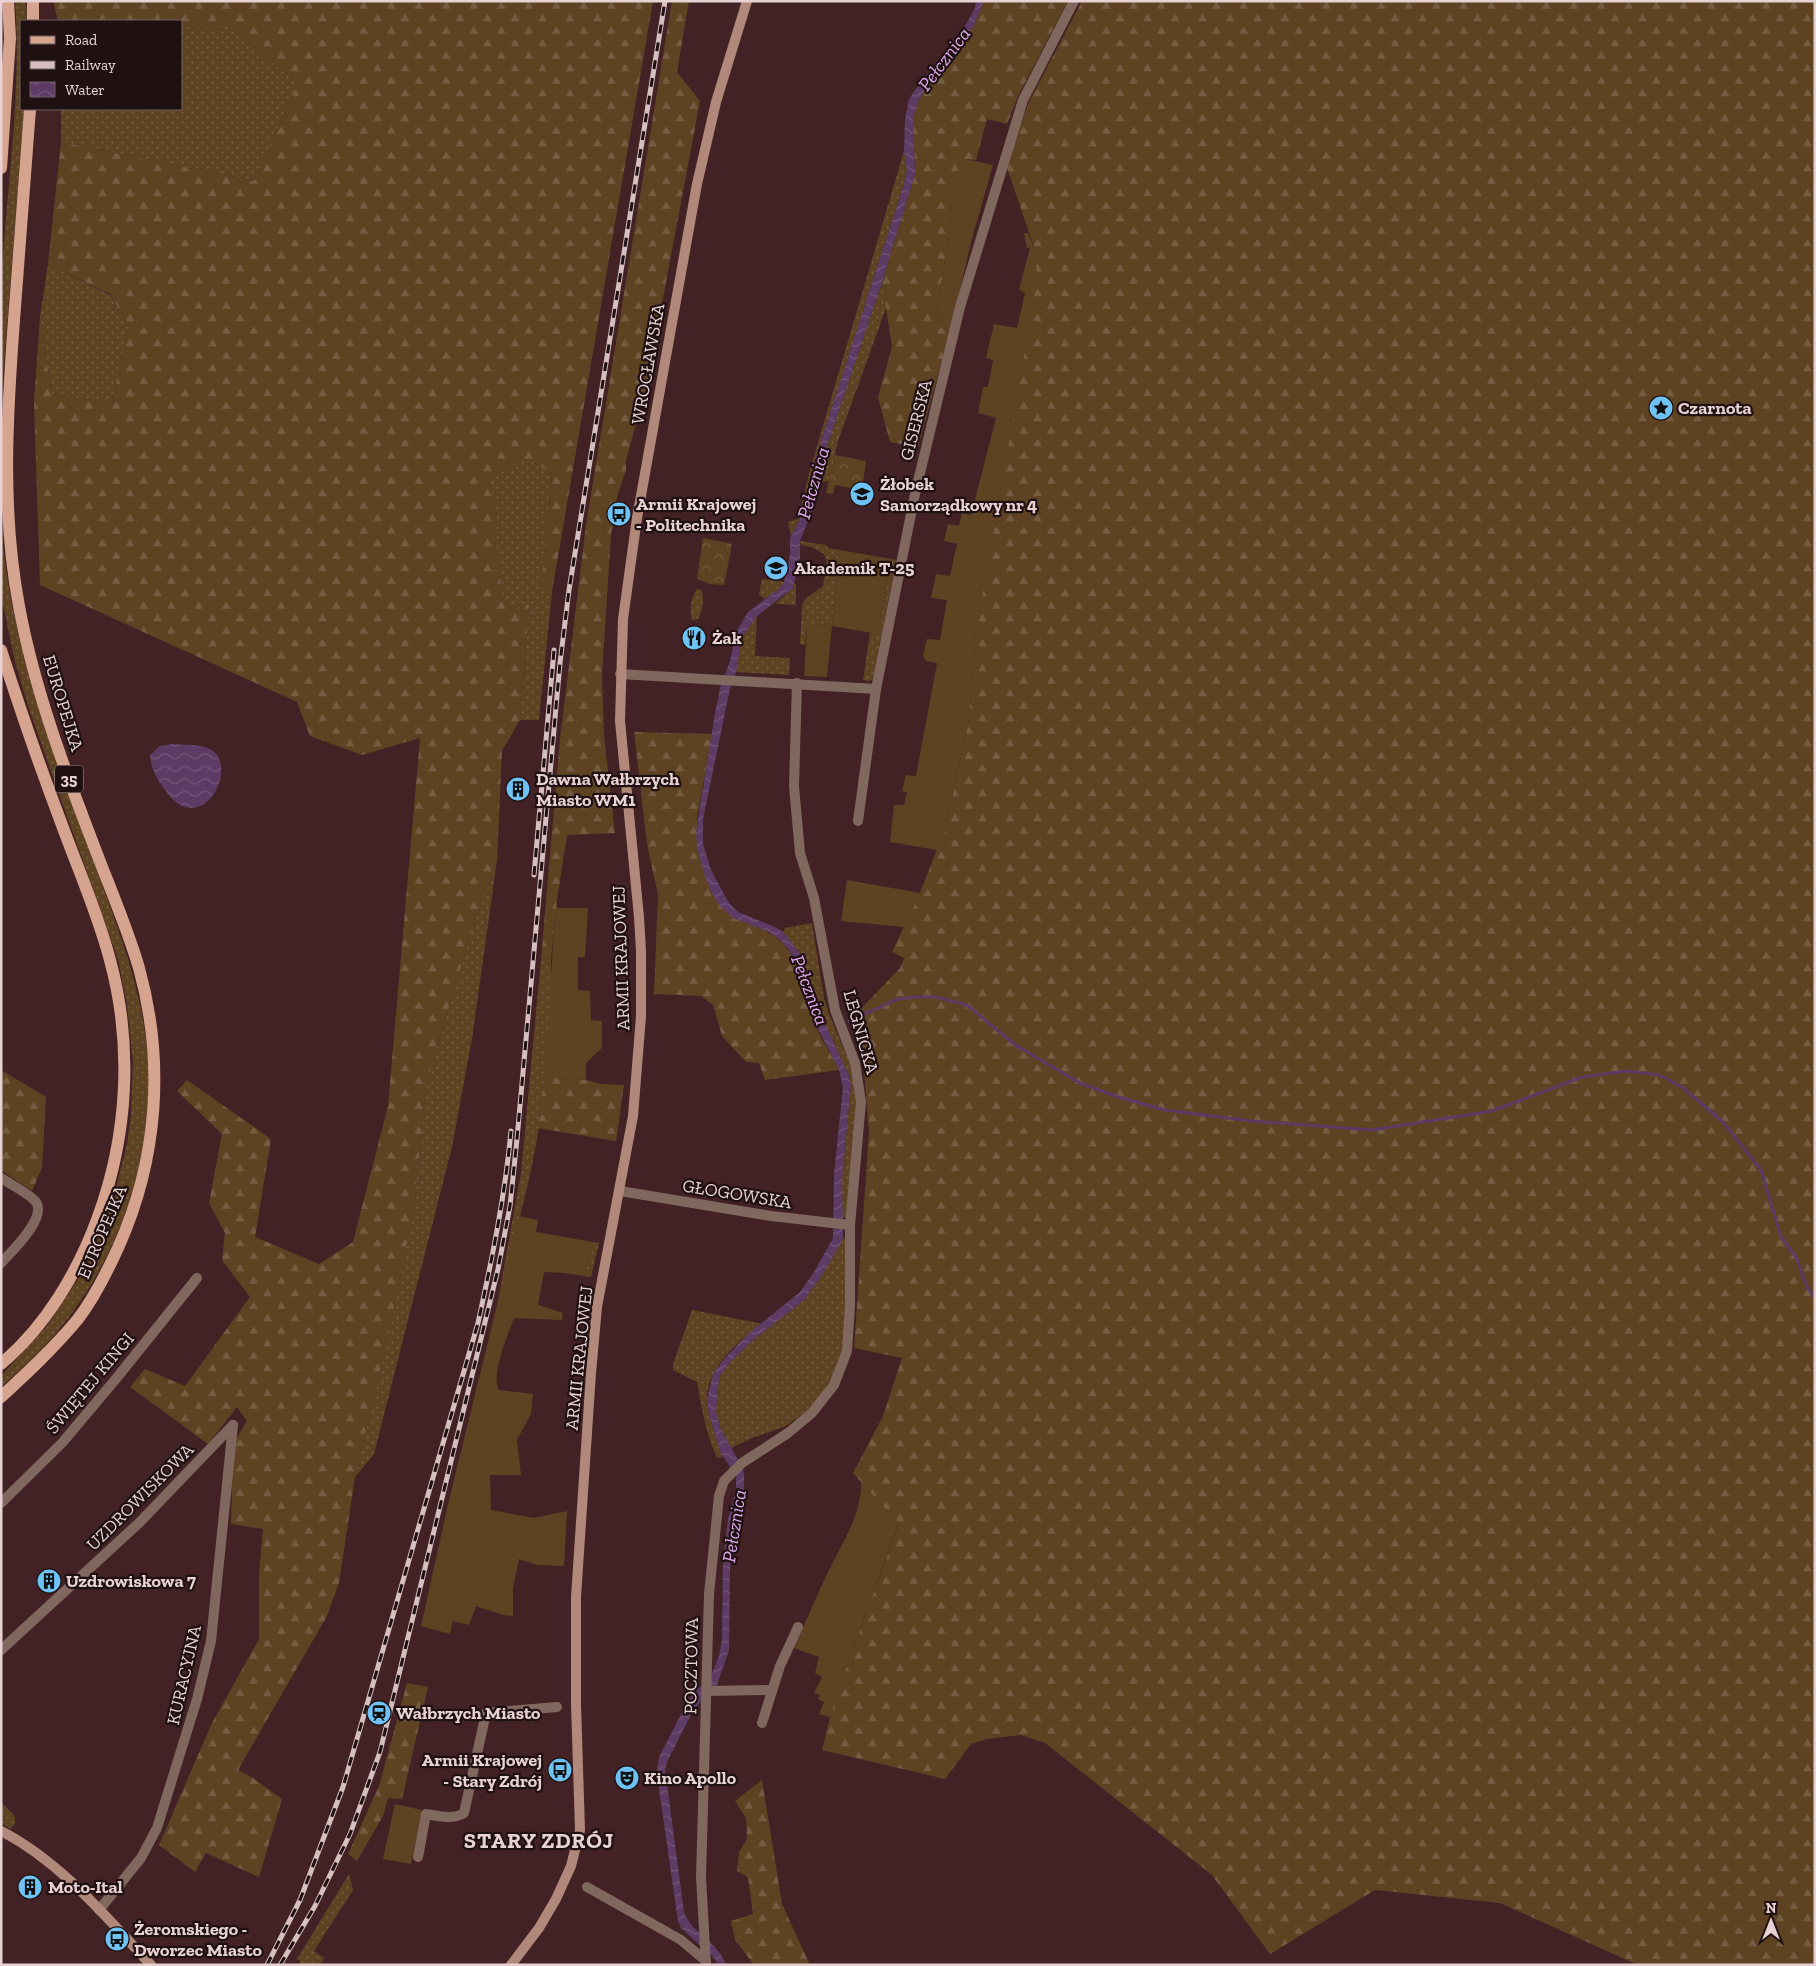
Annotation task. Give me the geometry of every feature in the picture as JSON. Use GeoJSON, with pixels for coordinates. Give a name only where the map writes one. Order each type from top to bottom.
{"type":"FeatureCollection","features":[{"type":"Feature","properties":{"kind":"main road"},"geometry":{"type":"LineString","coordinates":[[1,168],[10,38],[8,1]]}},
{"type":"Feature","properties":{"kind":"main road"},"geometry":{"type":"LineString","coordinates":[[33,1],[33,20]]}},
{"type":"Feature","properties":{"kind":"main road","name":"WROCŁAWSKA"},"geometry":{"type":"LineString","coordinates":[[621,738],[620,674],[623,619],[630,559],[690,217],[712,119],[747,1]]}},
{"type":"Feature","properties":{"kind":"main road","name":"EUROPEJKA"},"geometry":{"type":"LineString","coordinates":[[1,1396],[61,1338],[79,1317],[103,1280],[130,1220],[143,1180],[151,1139],[156,1080],[153,1034],[139,968],[63,764],[35,677],[18,605],[9,532],[6,464],[11,361],[30,110]]}},
{"type":"Feature","properties":{"kind":"main road","name":"EUROPEJKA"},"geometry":{"type":"LineString","coordinates":[[1,650],[20,711],[110,960],[124,1039],[125,1082],[120,1137],[105,1198],[86,1250],[61,1294],[40,1323],[1,1364]]}},
{"type":"Feature","properties":{"kind":"main road","name":"ARMII KRAJOWEJ"},"geometry":{"type":"LineString","coordinates":[[511,1965],[544,1922],[556,1899],[571,1866],[580,1830],[576,1704],[578,1571],[594,1332],[633,1116],[641,975],[636,885],[621,738]]}},
{"type":"Feature","properties":{"kind":"main road"},"geometry":{"type":"LineString","coordinates":[[1,1831],[29,1848],[64,1876],[151,1965]]}},
{"type":"Feature","properties":{"kind":"street","name":"GISERSKA"},"geometry":{"type":"LineString","coordinates":[[858,822],[876,688],[915,494],[960,307],[1023,100],[1074,1]]}},
{"type":"Feature","properties":{"kind":"street"},"geometry":{"type":"LineString","coordinates":[[620,674],[876,688]]}},
{"type":"Feature","properties":{"kind":"street","name":"LEGNICKA"},"geometry":{"type":"LineString","coordinates":[[797,684],[794,786],[800,853],[814,898],[835,1010],[855,1063],[862,1102],[850,1226],[850,1306],[847,1351],[834,1385],[812,1413]]}},
{"type":"Feature","properties":{"kind":"street"},"geometry":{"type":"LineString","coordinates":[[1,1178],[35,1201],[38,1208],[37,1220],[1,1263]]}},
{"type":"Feature","properties":{"kind":"street","name":"GŁOGOWSKA"},"geometry":{"type":"LineString","coordinates":[[620,1191],[850,1226]]}},
{"type":"Feature","properties":{"kind":"street","name":"ŚWIĘTEJ KINGI"},"geometry":{"type":"LineString","coordinates":[[1,1503],[62,1443],[116,1380],[197,1278]]}},
{"type":"Feature","properties":{"kind":"street","name":"POCZTOWA"},"geometry":{"type":"LineString","coordinates":[[706,1960],[701,1878],[709,1594],[719,1496],[724,1481],[742,1463],[788,1432],[812,1413]]}},
{"type":"Feature","properties":{"kind":"street","name":"UZDROWISKOWA"},"geometry":{"type":"LineString","coordinates":[[1,1650],[140,1522],[233,1426]]}},
{"type":"Feature","properties":{"kind":"street","name":"KURACYJNA"},"geometry":{"type":"LineString","coordinates":[[99,1910],[141,1858],[154,1837],[198,1699],[211,1641],[233,1426]]}},
{"type":"Feature","properties":{"kind":"street"},"geometry":{"type":"LineString","coordinates":[[762,1723],[780,1666],[798,1627]]}},
{"type":"Feature","properties":{"kind":"street"},"geometry":{"type":"LineString","coordinates":[[707,1696],[718,1691],[772,1690]]}},
{"type":"Feature","properties":{"kind":"street"},"geometry":{"type":"LineString","coordinates":[[418,1857],[426,1814],[449,1817],[460,1816],[464,1813],[486,1713],[557,1707]]}},
{"type":"Feature","properties":{"kind":"street"},"geometry":{"type":"LineString","coordinates":[[587,1887],[681,1940],[706,1960]]}},
{"type":"Feature","properties":{"kind":"green space"},"geometry":{"type":"Polygon","coordinates":[[[15,1],[26,1],[27,20],[20,20],[20,110],[24,110],[1,403],[1,285],[15,108],[17,37],[15,1]]]}},
{"type":"Feature","properties":{"kind":"green space"},"geometry":{"type":"Polygon","coordinates":[[[53,1],[653,1],[552,592],[541,589],[552,474],[528,459],[488,478],[497,516],[497,552],[503,603],[529,605],[520,720],[502,751],[497,860],[471,933],[426,1084],[414,1209],[385,1351],[355,1477],[339,1583],[327,1616],[238,1770],[253,1778],[282,1799],[259,1877],[206,1853],[195,1872],[159,1845],[212,1723],[259,1639],[259,1573],[263,1529],[231,1524],[233,1444],[247,1421],[237,1407],[208,1444],[130,1387],[145,1369],[185,1386],[250,1297],[222,1260],[225,1233],[209,1203],[222,1134],[177,1091],[187,1080],[271,1139],[255,1237],[319,1264],[353,1242],[388,1106],[420,738],[362,755],[310,736],[297,702],[40,585],[34,402],[40,317],[52,396],[112,402],[129,326],[110,294],[48,264],[61,142],[254,181],[298,83],[232,30],[182,26],[182,20],[58,20],[53,1]]]}},
{"type":"Feature","properties":{"kind":"green space"},"geometry":{"type":"Polygon","coordinates":[[[672,1],[689,1],[677,72],[700,101],[646,389],[626,460],[626,470],[617,497],[611,535],[602,674],[604,736],[615,833],[567,835],[557,900],[551,960],[541,959],[560,739],[586,525],[672,1]]]}},
{"type":"Feature","properties":{"kind":"green space"},"geometry":{"type":"Polygon","coordinates":[[[984,1],[1068,1],[1018,96],[1007,124],[987,119],[976,160],[961,159],[951,190],[950,231],[936,315],[953,321],[918,447],[890,442],[878,397],[892,347],[882,282],[915,174],[913,119],[918,101],[931,80],[973,27],[984,1]]]}},
{"type":"Feature","properties":{"kind":"green space"},"geometry":{"type":"Polygon","coordinates":[[[1082,1],[1815,1],[1815,1965],[1638,1965],[1500,1903],[1375,1890],[1270,1954],[1212,1875],[1045,1743],[1021,1735],[986,1739],[971,1744],[945,1779],[822,1750],[835,1697],[899,1524],[853,1473],[883,1416],[902,1358],[854,1348],[869,1132],[863,1058],[854,1021],[856,1014],[900,968],[904,958],[892,952],[920,893],[946,826],[969,719],[976,632],[1035,250],[1006,165],[1029,102],[1082,1]]]}},
{"type":"Feature","properties":{"kind":"green space"},"geometry":{"type":"Polygon","coordinates":[[[182,26],[232,30],[298,83],[254,181],[61,142],[61,110],[182,110],[182,26]]]}},
{"type":"Feature","properties":{"kind":"green space"},"geometry":{"type":"Polygon","coordinates":[[[904,151],[907,171],[903,187],[815,460],[806,506],[791,536],[788,522],[798,519],[810,470],[904,151]]]}},
{"type":"Feature","properties":{"kind":"green space"},"geometry":{"type":"Polygon","coordinates":[[[961,158],[993,165],[971,242],[953,321],[936,315],[950,231],[951,190],[961,158]]]}},
{"type":"Feature","properties":{"kind":"green space"},"geometry":{"type":"Polygon","coordinates":[[[1024,233],[1028,233],[1035,250],[1037,281],[976,632],[969,719],[946,826],[937,850],[890,842],[894,805],[904,805],[907,792],[902,791],[906,775],[916,776],[937,663],[926,661],[923,655],[927,639],[940,640],[947,600],[931,598],[936,574],[950,576],[957,544],[944,541],[948,524],[959,526],[962,513],[971,515],[996,418],[978,413],[983,387],[988,387],[993,360],[986,358],[994,324],[1017,328],[1025,293],[1019,290],[1030,248],[1027,248],[1024,233]]]}},
{"type":"Feature","properties":{"kind":"green space"},"geometry":{"type":"Polygon","coordinates":[[[48,264],[110,295],[129,326],[112,402],[52,396],[40,317],[48,264]]]}},
{"type":"Feature","properties":{"kind":"green space"},"geometry":{"type":"Polygon","coordinates":[[[882,282],[886,308],[838,441],[829,481],[818,483],[822,461],[882,282]]]}},
{"type":"Feature","properties":{"kind":"green space"},"geometry":{"type":"Polygon","coordinates":[[[835,455],[866,461],[862,490],[835,485],[833,494],[826,493],[835,455]]]}},
{"type":"Feature","properties":{"kind":"green space"},"geometry":{"type":"Polygon","coordinates":[[[528,459],[552,474],[541,589],[552,592],[539,720],[520,720],[529,605],[503,604],[497,552],[497,516],[488,478],[528,459]]]}},
{"type":"Feature","properties":{"kind":"green space"},"geometry":{"type":"Polygon","coordinates":[[[1,516],[7,574],[18,631],[33,687],[50,743],[129,962],[147,1047],[148,1097],[145,1134],[138,1171],[128,1207],[114,1242],[97,1275],[53,1337],[1,1387],[1,1376],[47,1326],[84,1270],[97,1242],[115,1192],[127,1144],[131,1115],[133,1062],[127,1004],[118,959],[30,712],[15,662],[1,595],[1,516]]]}},
{"type":"Feature","properties":{"kind":"green space"},"geometry":{"type":"Polygon","coordinates":[[[703,538],[732,544],[724,585],[710,584],[697,579],[703,538]]]}},
{"type":"Feature","properties":{"kind":"green space"},"geometry":{"type":"Polygon","coordinates":[[[800,541],[826,545],[828,548],[839,550],[832,625],[807,626],[805,645],[800,644],[802,606],[805,599],[823,586],[827,561],[824,554],[812,547],[801,545],[800,541]]]}},
{"type":"Feature","properties":{"kind":"green space"},"geometry":{"type":"Polygon","coordinates":[[[839,550],[892,559],[877,634],[832,626],[827,677],[804,676],[807,626],[832,625],[839,550]]]}},
{"type":"Feature","properties":{"kind":"green space"},"geometry":{"type":"Polygon","coordinates":[[[892,559],[896,560],[873,679],[869,681],[863,680],[870,633],[877,634],[892,559]]]}},
{"type":"Feature","properties":{"kind":"green space"},"geometry":{"type":"Polygon","coordinates":[[[762,579],[784,582],[780,588],[765,599],[759,595],[762,579]]]}},
{"type":"Feature","properties":{"kind":"green space"},"geometry":{"type":"Polygon","coordinates":[[[793,584],[796,584],[796,605],[775,604],[793,588],[793,584]]]}},
{"type":"Feature","properties":{"kind":"green space"},"geometry":{"type":"Polygon","coordinates":[[[698,589],[702,593],[702,609],[698,619],[692,620],[691,603],[698,589]]]}},
{"type":"Feature","properties":{"kind":"green space"},"geometry":{"type":"Polygon","coordinates":[[[757,616],[755,656],[790,658],[789,675],[736,672],[742,638],[757,616]]]}},
{"type":"Feature","properties":{"kind":"green space"},"geometry":{"type":"Polygon","coordinates":[[[634,732],[712,734],[697,818],[697,847],[733,918],[773,935],[786,947],[792,956],[801,976],[816,1025],[839,1070],[765,1080],[759,1063],[746,1062],[722,1036],[713,1005],[701,996],[654,994],[658,895],[647,844],[634,732]]]}},
{"type":"Feature","properties":{"kind":"green space"},"geometry":{"type":"Polygon","coordinates":[[[497,860],[472,1039],[452,1147],[374,1454],[355,1477],[385,1351],[414,1209],[426,1084],[471,933],[497,860]]]}},
{"type":"Feature","properties":{"kind":"green space"},"geometry":{"type":"Polygon","coordinates":[[[847,880],[920,893],[904,927],[841,921],[847,880]]]}},
{"type":"Feature","properties":{"kind":"green space"},"geometry":{"type":"Polygon","coordinates":[[[556,908],[588,908],[585,957],[578,957],[578,990],[590,991],[591,1020],[602,1021],[602,1048],[586,1063],[586,1080],[545,1077],[556,908]]]}},
{"type":"Feature","properties":{"kind":"green space"},"geometry":{"type":"Polygon","coordinates":[[[812,923],[824,998],[850,1063],[856,1094],[856,1115],[846,1218],[842,1218],[842,1179],[851,1085],[849,1076],[822,1017],[802,956],[783,932],[785,928],[812,923]]]}},
{"type":"Feature","properties":{"kind":"green space"},"geometry":{"type":"Polygon","coordinates":[[[541,959],[551,960],[549,1042],[543,1097],[535,1152],[496,1312],[521,1173],[541,959]]]}},
{"type":"Feature","properties":{"kind":"green space"},"geometry":{"type":"Polygon","coordinates":[[[1,1070],[46,1097],[42,1168],[32,1191],[1,1170],[1,1070]]]}},
{"type":"Feature","properties":{"kind":"green space"},"geometry":{"type":"Polygon","coordinates":[[[545,1077],[624,1085],[616,1141],[538,1128],[545,1077]]]}},
{"type":"Feature","properties":{"kind":"green space"},"geometry":{"type":"Polygon","coordinates":[[[519,1216],[538,1220],[536,1232],[593,1242],[584,1276],[544,1272],[538,1305],[563,1313],[562,1320],[514,1318],[504,1344],[497,1375],[499,1390],[533,1394],[531,1414],[517,1440],[521,1475],[490,1475],[491,1510],[534,1518],[567,1511],[564,1566],[537,1565],[519,1559],[513,1588],[513,1616],[503,1615],[476,1606],[469,1625],[453,1621],[450,1634],[421,1626],[448,1504],[519,1216]]]}},
{"type":"Feature","properties":{"kind":"green space"},"geometry":{"type":"Polygon","coordinates":[[[843,1237],[846,1241],[847,1305],[844,1350],[831,1384],[809,1410],[784,1427],[752,1438],[731,1448],[720,1428],[716,1411],[719,1377],[729,1363],[753,1340],[804,1300],[822,1275],[843,1237]]]}},
{"type":"Feature","properties":{"kind":"green space"},"geometry":{"type":"Polygon","coordinates":[[[593,1242],[599,1243],[591,1277],[584,1276],[593,1242]]]}},
{"type":"Feature","properties":{"kind":"green space"},"geometry":{"type":"Polygon","coordinates":[[[692,1310],[763,1324],[744,1338],[726,1356],[718,1366],[708,1388],[707,1400],[710,1419],[723,1456],[721,1458],[717,1457],[704,1420],[697,1382],[673,1370],[673,1364],[692,1310]]]}},
{"type":"Feature","properties":{"kind":"green space"},"geometry":{"type":"Polygon","coordinates":[[[861,1482],[899,1523],[835,1697],[830,1717],[819,1714],[824,1702],[818,1699],[820,1695],[814,1693],[822,1677],[815,1673],[819,1657],[794,1648],[854,1518],[858,1506],[861,1482]]]}},
{"type":"Feature","properties":{"kind":"green space"},"geometry":{"type":"Polygon","coordinates":[[[407,1683],[428,1687],[402,1799],[388,1798],[383,1816],[357,1861],[348,1854],[379,1786],[407,1683]]]}},
{"type":"Feature","properties":{"kind":"green space"},"geometry":{"type":"Polygon","coordinates":[[[762,1780],[782,1904],[810,1965],[754,1965],[735,1940],[731,1921],[753,1914],[748,1877],[737,1871],[739,1852],[747,1839],[746,1818],[735,1801],[762,1780]]]}},
{"type":"Feature","properties":{"kind":"green space"},"geometry":{"type":"Polygon","coordinates":[[[1,1802],[15,1816],[15,1823],[11,1829],[1,1823],[1,1802]]]}},
{"type":"Feature","properties":{"kind":"green space"},"geometry":{"type":"Polygon","coordinates":[[[395,1804],[422,1810],[411,1864],[383,1859],[395,1804]]]}},
{"type":"Feature","properties":{"kind":"green space"},"geometry":{"type":"Polygon","coordinates":[[[349,1874],[353,1890],[314,1951],[324,1958],[320,1965],[300,1965],[300,1961],[297,1959],[349,1874]]]}},
{"type":"Feature","properties":{"kind":"water","name":"Pełcznica"},"geometry":{"type":"Polygon","coordinates":[[[976,1],[984,1],[973,27],[931,80],[918,101],[913,119],[915,174],[882,282],[822,461],[814,506],[800,541],[800,557],[793,588],[757,616],[742,638],[703,819],[703,844],[711,870],[729,903],[738,912],[783,932],[802,956],[822,1017],[849,1076],[851,1085],[842,1179],[843,1237],[841,1243],[804,1300],[753,1340],[729,1363],[719,1377],[716,1411],[720,1428],[743,1469],[744,1475],[744,1493],[736,1518],[730,1569],[729,1650],[717,1685],[694,1709],[665,1769],[684,1912],[693,1926],[717,1950],[726,1965],[718,1965],[715,1959],[681,1928],[678,1921],[657,1767],[660,1755],[689,1699],[712,1673],[719,1656],[722,1639],[723,1561],[728,1519],[736,1490],[736,1475],[721,1454],[709,1414],[707,1399],[713,1374],[723,1360],[748,1334],[800,1292],[832,1240],[834,1174],[843,1087],[839,1070],[814,1021],[796,962],[780,940],[769,932],[733,918],[720,906],[704,874],[697,847],[696,831],[720,688],[730,661],[736,632],[748,612],[780,588],[784,582],[790,555],[790,539],[806,506],[815,460],[903,187],[907,171],[904,151],[905,119],[909,99],[924,77],[947,52],[966,24],[975,8],[976,1]]]}},
{"type":"Feature","properties":{"kind":"water"},"geometry":{"type":"Polygon","coordinates":[[[172,744],[206,747],[219,758],[221,770],[219,783],[213,795],[203,804],[191,808],[178,804],[157,778],[150,755],[160,746],[172,744]]]}},
{"type":"Feature","properties":{"kind":"waterway"},"geometry":{"type":"LineString","coordinates":[[849,1021],[898,999],[936,997],[967,1005],[1015,1045],[1080,1083],[1118,1097],[1165,1110],[1252,1121],[1372,1130],[1492,1111],[1582,1077],[1627,1071],[1659,1075],[1682,1087],[1723,1122],[1761,1170],[1781,1237],[1796,1257],[1807,1287],[1815,1298]]}},
{"type":"Feature","properties":{"kind":"railway"},"geometry":{"type":"LineString","coordinates":[[280,1965],[315,1906],[350,1834],[380,1752],[498,1269],[510,1206],[560,663],[569,590],[665,1]]}},
{"type":"Feature","properties":{"kind":"railway"},"geometry":{"type":"LineString","coordinates":[[534,875],[554,650]]}},
{"type":"Feature","properties":{"kind":"railway"},"geometry":{"type":"LineString","coordinates":[[267,1965],[300,1900],[343,1787],[478,1323],[498,1227],[511,1131]]}},
{"type":"Feature","properties":{"kind":"place","name":"Czarnota"},"geometry":{"type":"Point","coordinates":[1661,408]}},
{"type":"Feature","properties":{"kind":"place","name":"Żłobek Samorządkowy nr 4"},"geometry":{"type":"Point","coordinates":[862,494]}},
{"type":"Feature","properties":{"kind":"place","name":"Armii Krajowej - Politechnika"},"geometry":{"type":"Point","coordinates":[619,514]}},
{"type":"Feature","properties":{"kind":"place","name":"Akademik T-25"},"geometry":{"type":"Point","coordinates":[776,568]}},
{"type":"Feature","properties":{"kind":"place","name":"Żak"},"geometry":{"type":"Point","coordinates":[694,638]}},
{"type":"Feature","properties":{"kind":"place","name":"Dawna Wałbrzych Miasto WM1"},"geometry":{"type":"Point","coordinates":[518,789]}},
{"type":"Feature","properties":{"kind":"place","name":"Uzdrowiskowa 7"},"geometry":{"type":"Point","coordinates":[49,1581]}},
{"type":"Feature","properties":{"kind":"place","name":"Wałbrzych Miasto"},"geometry":{"type":"Point","coordinates":[379,1713]}},
{"type":"Feature","properties":{"kind":"place","name":"Armii Krajowej - Stary Zdrój"},"geometry":{"type":"Point","coordinates":[560,1770]}},
{"type":"Feature","properties":{"kind":"place","name":"Kino Apollo"},"geometry":{"type":"Point","coordinates":[627,1778]}},
{"type":"Feature","properties":{"kind":"place","name":"Moto-Ital"},"geometry":{"type":"Point","coordinates":[30,1887]}},
{"type":"Feature","properties":{"kind":"place","name":"Żeromskiego - Dworzec Miasto"},"geometry":{"type":"Point","coordinates":[117,1939]}},
{"type":"Feature","properties":{"kind":"district","name":"STARY ZDRÓJ"},"geometry":{"type":"Point","coordinates":[539,1840]}}]}
